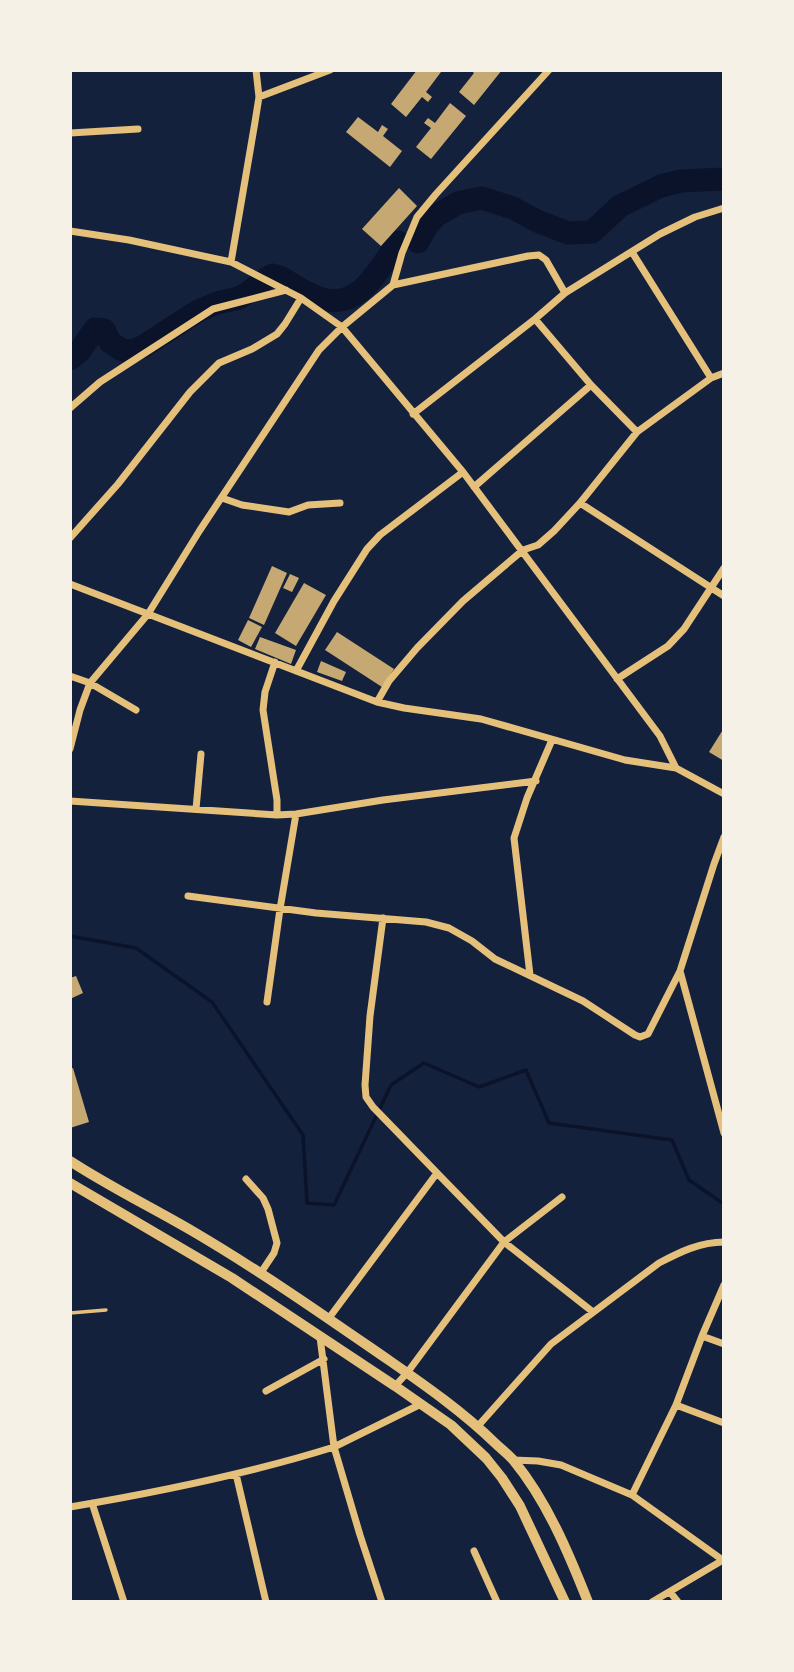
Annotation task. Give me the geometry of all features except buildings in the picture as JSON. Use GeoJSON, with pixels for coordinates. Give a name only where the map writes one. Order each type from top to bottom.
{"type":"FeatureCollection","features":[{"type":"Feature","properties":{"kind":"main road"},"geometry":{"type":"LineString","coordinates":[[70,1161],[260,1273],[329,1318],[478,1426],[513,1460],[534,1489],[572,1562],[588,1602]]}},
{"type":"Feature","properties":{"kind":"main road"},"geometry":{"type":"LineString","coordinates":[[70,1183],[232,1278],[395,1386],[467,1440],[486,1458],[520,1506],[565,1602]]}},
{"type":"Feature","properties":{"kind":"street"},"geometry":{"type":"LineString","coordinates":[[231,262],[258,97],[257,70]]}},
{"type":"Feature","properties":{"kind":"street"},"geometry":{"type":"LineString","coordinates":[[258,97],[330,70]]}},
{"type":"Feature","properties":{"kind":"street"},"geometry":{"type":"LineString","coordinates":[[393,285],[402,253],[417,217],[549,70]]}},
{"type":"Feature","properties":{"kind":"street"},"geometry":{"type":"LineString","coordinates":[[70,133],[138,129]]}},
{"type":"Feature","properties":{"kind":"street"},"geometry":{"type":"LineString","coordinates":[[413,414],[565,293],[660,233],[695,217],[724,208]]}},
{"type":"Feature","properties":{"kind":"street"},"geometry":{"type":"LineString","coordinates":[[70,231],[129,240],[231,262],[301,298],[342,327],[463,472],[523,550],[660,736],[676,768]]}},
{"type":"Feature","properties":{"kind":"street"},"geometry":{"type":"LineString","coordinates":[[632,251],[710,378]]}},
{"type":"Feature","properties":{"kind":"street"},"geometry":{"type":"LineString","coordinates":[[70,749],[90,684],[148,614],[319,350],[342,327],[393,285],[539,255],[546,260],[565,293]]}},
{"type":"Feature","properties":{"kind":"street"},"geometry":{"type":"LineString","coordinates":[[70,408],[100,383],[213,309],[286,290]]}},
{"type":"Feature","properties":{"kind":"street"},"geometry":{"type":"LineString","coordinates":[[70,538],[118,484],[190,392],[219,363],[252,349],[277,334],[301,298]]}},
{"type":"Feature","properties":{"kind":"street"},"geometry":{"type":"LineString","coordinates":[[535,319],[591,385],[637,432]]}},
{"type":"Feature","properties":{"kind":"street"},"geometry":{"type":"LineString","coordinates":[[377,702],[389,681],[417,648],[463,601],[523,550],[538,545],[554,531],[637,432],[710,378],[724,373]]}},
{"type":"Feature","properties":{"kind":"street"},"geometry":{"type":"LineString","coordinates":[[474,487],[591,385]]}},
{"type":"Feature","properties":{"kind":"street"},"geometry":{"type":"LineString","coordinates":[[296,671],[334,601],[367,549],[380,535],[463,472]]}},
{"type":"Feature","properties":{"kind":"street"},"geometry":{"type":"LineString","coordinates":[[222,498],[242,505],[289,512],[307,505],[340,503]]}},
{"type":"Feature","properties":{"kind":"street"},"geometry":{"type":"LineString","coordinates":[[580,503],[724,596]]}},
{"type":"Feature","properties":{"kind":"street"},"geometry":{"type":"LineString","coordinates":[[617,679],[668,646],[684,629],[724,568]]}},
{"type":"Feature","properties":{"kind":"street"},"geometry":{"type":"LineString","coordinates":[[70,584],[377,702],[481,719],[625,760],[676,768],[724,794]]}},
{"type":"Feature","properties":{"kind":"street"},"geometry":{"type":"LineString","coordinates":[[275,662],[265,692],[264,710],[277,815]]}},
{"type":"Feature","properties":{"kind":"street"},"geometry":{"type":"LineString","coordinates":[[70,676],[136,710]]}},
{"type":"Feature","properties":{"kind":"street"},"geometry":{"type":"LineString","coordinates":[[530,975],[514,838],[527,798],[552,740]]}},
{"type":"Feature","properties":{"kind":"street"},"geometry":{"type":"LineString","coordinates":[[196,809],[201,754]]}},
{"type":"Feature","properties":{"kind":"street"},"geometry":{"type":"LineString","coordinates":[[70,801],[277,815],[536,780]]}},
{"type":"Feature","properties":{"kind":"street"},"geometry":{"type":"LineString","coordinates":[[267,1002],[296,814]]}},
{"type":"Feature","properties":{"kind":"street"},"geometry":{"type":"LineString","coordinates":[[188,896],[280,909],[426,922],[449,928],[495,959],[583,1001],[640,1037],[648,1034],[681,971],[724,837]]}},
{"type":"Feature","properties":{"kind":"street"},"geometry":{"type":"LineString","coordinates":[[383,918],[370,1016],[366,1097],[504,1242],[593,1312]]}},
{"type":"Feature","properties":{"kind":"street"},"geometry":{"type":"LineString","coordinates":[[681,971],[724,1133]]}},
{"type":"Feature","properties":{"kind":"street"},"geometry":{"type":"LineString","coordinates":[[329,1318],[437,1173]]}},
{"type":"Feature","properties":{"kind":"street"},"geometry":{"type":"LineString","coordinates":[[246,1179],[263,1198],[277,1243],[274,1253],[260,1273]]}},
{"type":"Feature","properties":{"kind":"street"},"geometry":{"type":"LineString","coordinates":[[395,1386],[504,1242],[562,1197]]}},
{"type":"Feature","properties":{"kind":"street"},"geometry":{"type":"LineString","coordinates":[[478,1426],[551,1344],[593,1312],[659,1263],[679,1252],[710,1242],[724,1242]]}},
{"type":"Feature","properties":{"kind":"street"},"geometry":{"type":"LineString","coordinates":[[632,1495],[676,1405],[724,1285]]}},
{"type":"Feature","properties":{"kind":"street"},"geometry":{"type":"LineString","coordinates":[[320,1336],[334,1447],[382,1602]]}},
{"type":"Feature","properties":{"kind":"street"},"geometry":{"type":"LineString","coordinates":[[702,1336],[724,1344]]}},
{"type":"Feature","properties":{"kind":"street"},"geometry":{"type":"LineString","coordinates":[[266,1391],[324,1359]]}},
{"type":"Feature","properties":{"kind":"street"},"geometry":{"type":"LineString","coordinates":[[70,1507],[284,1463],[334,1447],[421,1404]]}},
{"type":"Feature","properties":{"kind":"street"},"geometry":{"type":"LineString","coordinates":[[676,1405],[724,1423]]}},
{"type":"Feature","properties":{"kind":"street"},"geometry":{"type":"LineString","coordinates":[[513,1460],[561,1465],[632,1495],[724,1561],[652,1602]]}},
{"type":"Feature","properties":{"kind":"street"},"geometry":{"type":"LineString","coordinates":[[236,1474],[266,1602]]}},
{"type":"Feature","properties":{"kind":"street"},"geometry":{"type":"LineString","coordinates":[[92,1503],[124,1602]]}},
{"type":"Feature","properties":{"kind":"street"},"geometry":{"type":"LineString","coordinates":[[474,1551],[497,1602]]}},
{"type":"Feature","properties":{"kind":"street"},"geometry":{"type":"LineString","coordinates":[[670,1592],[678,1602]]}},
{"type":"Feature","properties":{"kind":"lane"},"geometry":{"type":"LineString","coordinates":[[70,1312],[106,1310]]}},
{"type":"Feature","properties":{"kind":"waterway"},"geometry":{"type":"LineString","coordinates":[[418,242],[428,224],[437,215],[458,203],[471,200],[482,198],[513,208],[568,233],[592,232],[620,206],[661,186],[681,181],[724,179]]}},
{"type":"Feature","properties":{"kind":"waterway"},"geometry":{"type":"LineString","coordinates":[[267,278],[273,275],[280,277],[319,298],[333,301],[346,299],[357,294],[366,285],[398,242]]}},
{"type":"Feature","properties":{"kind":"waterway"},"geometry":{"type":"LineString","coordinates":[[70,359],[79,352],[95,329],[104,330],[110,342],[122,350],[132,351],[198,311],[239,298],[263,281]]}},
{"type":"Feature","properties":{"kind":"waterway"},"geometry":{"type":"LineString","coordinates":[[70,936],[136,948],[212,1002],[303,1135],[307,1203],[334,1205],[391,1085],[424,1063],[479,1087],[526,1070],[549,1123],[672,1140],[689,1180],[724,1204]]}}]}
